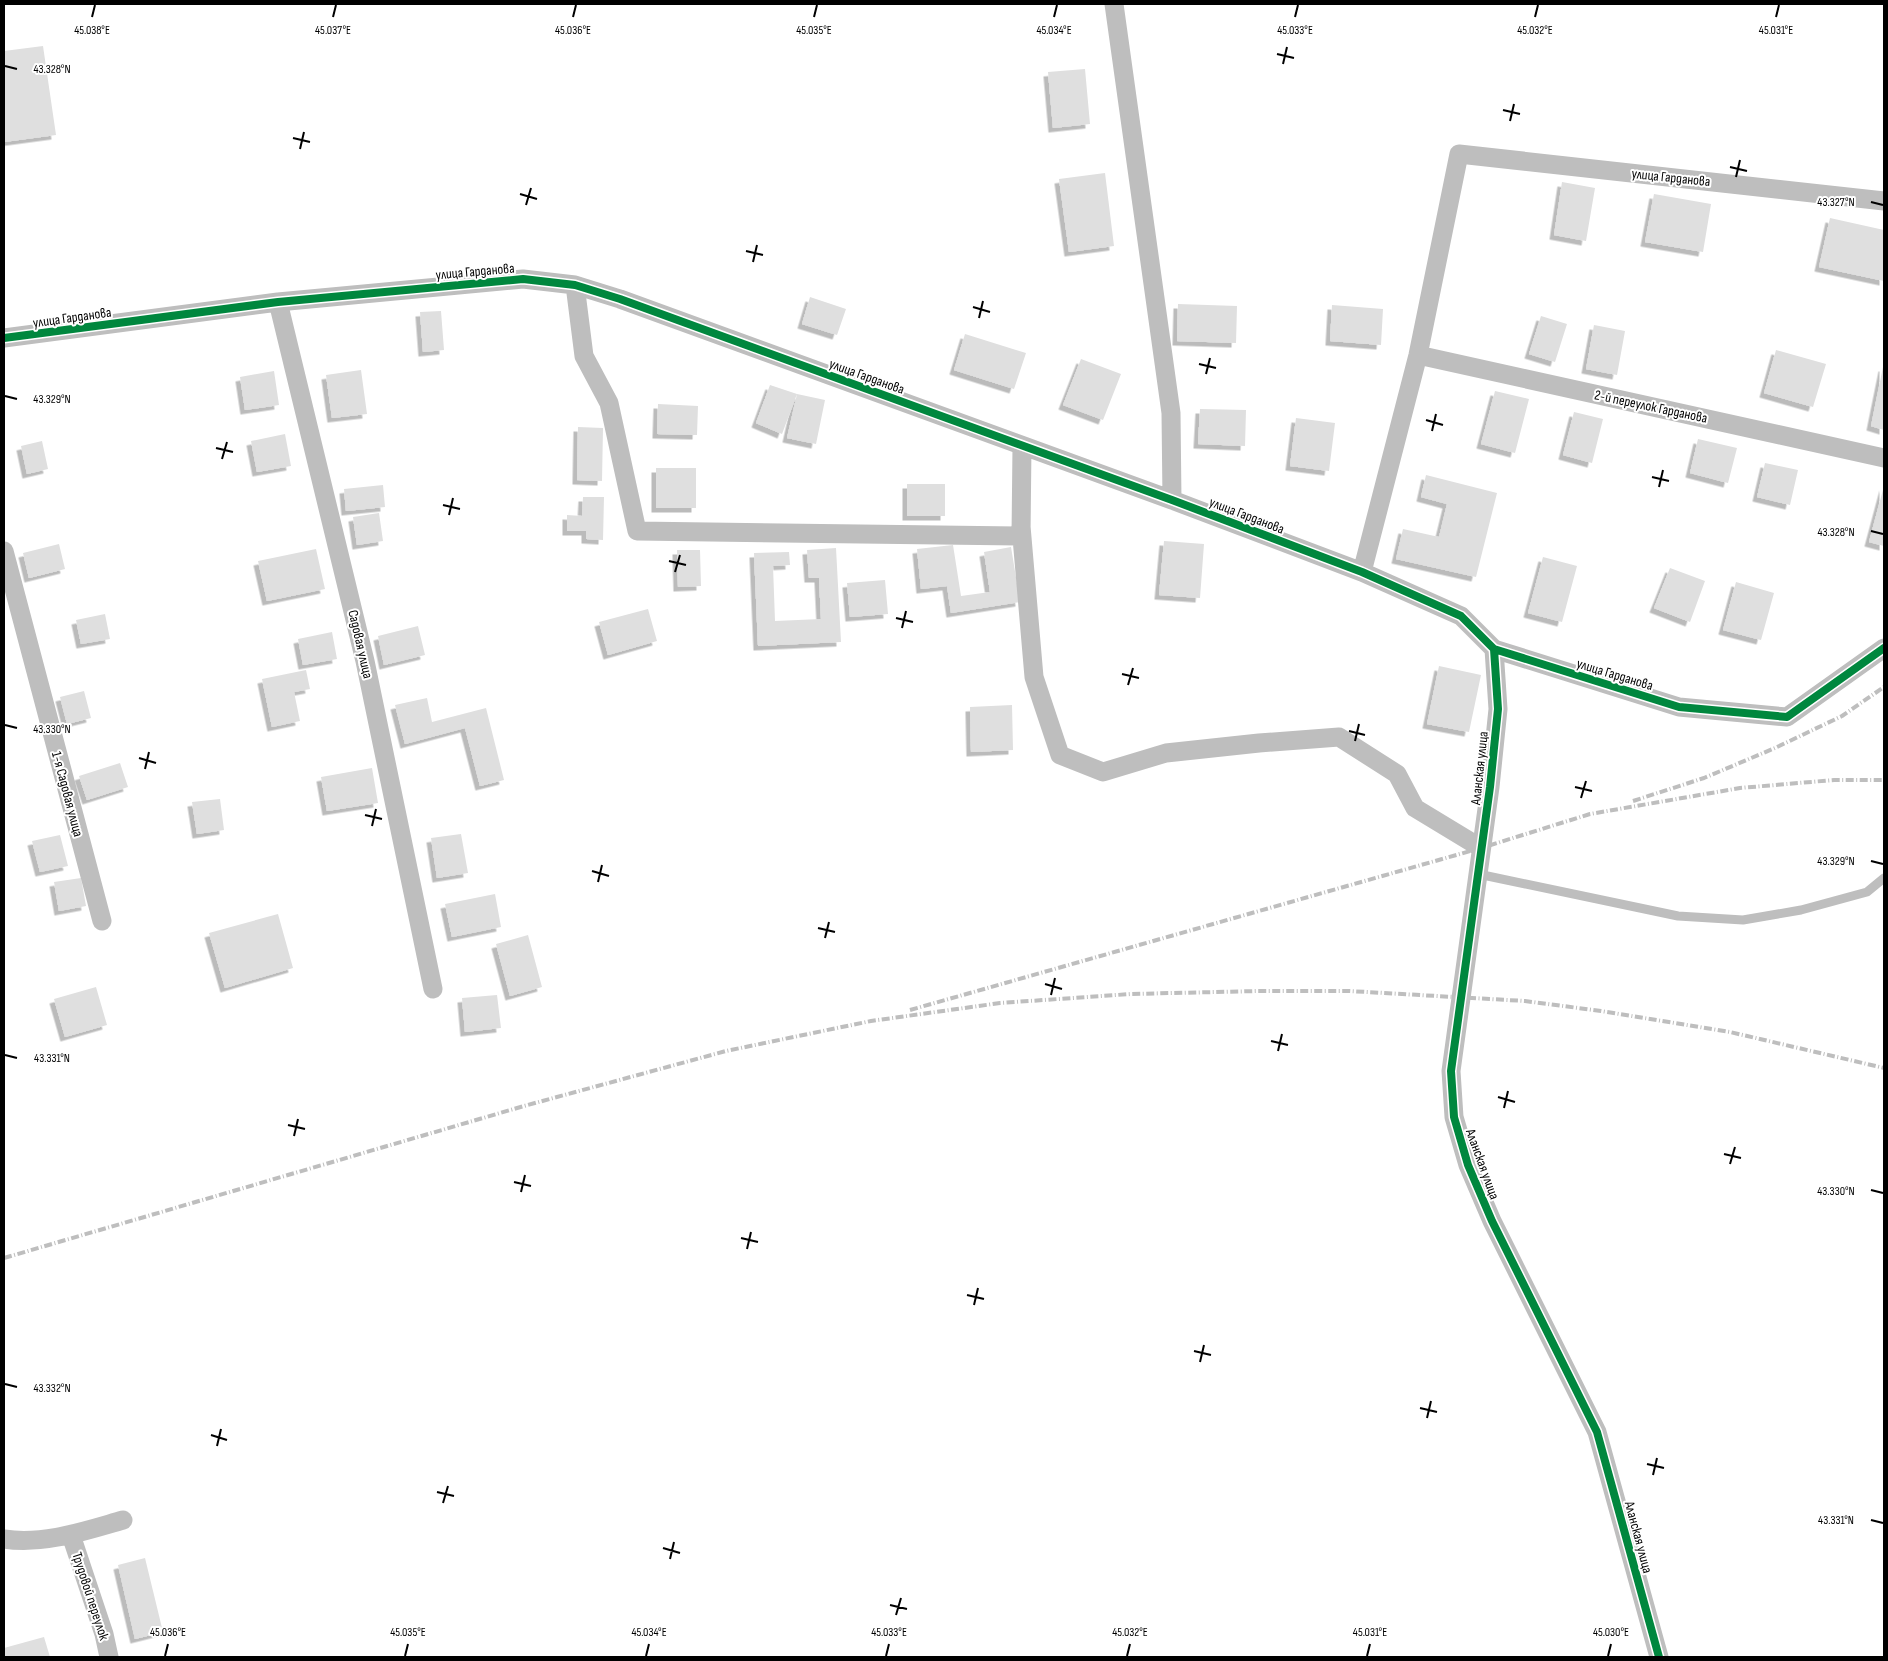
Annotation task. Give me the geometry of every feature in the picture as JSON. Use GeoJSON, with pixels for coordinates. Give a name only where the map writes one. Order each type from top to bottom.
{"type":"FeatureCollection","features":[{"type":"Feature","properties":{"kind":"street"},"geometry":{"type":"LineString","coordinates":[[1114,4],[1171,413],[1172,500]]}},
{"type":"Feature","properties":{"kind":"street","name":"улица Гарданова"},"geometry":{"type":"LineString","coordinates":[[1418,355],[1459,154],[1884,201]]}},
{"type":"Feature","properties":{"kind":"street","name":"улица Гарданова"},"geometry":{"type":"LineString","coordinates":[[4,338],[278,302],[523,279],[575,285],[620,299],[1172,500],[1362,572],[1461,616],[1494,648],[1679,707],[1787,717],[1884,648]]}},
{"type":"Feature","properties":{"kind":"street"},"geometry":{"type":"LineString","coordinates":[[575,285],[584,356],[609,403],[637,531],[1021,536],[1022,446]]}},
{"type":"Feature","properties":{"kind":"street","name":"Садовая улица"},"geometry":{"type":"LineString","coordinates":[[278,302],[365,661],[433,989]]}},
{"type":"Feature","properties":{"kind":"street"},"geometry":{"type":"LineString","coordinates":[[1362,572],[1418,355]]}},
{"type":"Feature","properties":{"kind":"street","name":"2-й переулок Гарданова"},"geometry":{"type":"LineString","coordinates":[[1418,355],[1884,458]]}},
{"type":"Feature","properties":{"kind":"street"},"geometry":{"type":"LineString","coordinates":[[1021,526],[1034,677],[1060,755],[1103,772],[1166,753],[1259,743],[1339,738],[1397,774],[1414,808],[1482,848]]}},
{"type":"Feature","properties":{"kind":"street","name":"1-я Садовая улица"},"geometry":{"type":"LineString","coordinates":[[4,551],[102,921]]}},
{"type":"Feature","properties":{"kind":"street","name":"Аланская улица"},"geometry":{"type":"LineString","coordinates":[[1494,648],[1498,709],[1490,787],[1451,1071],[1454,1117],[1468,1165],[1492,1221],[1597,1432],[1659,1657]]}},
{"type":"Feature","properties":{"kind":"street","name":"Трудовой переулок"},"geometry":{"type":"LineString","coordinates":[[4,1539],[20,1541],[71,1535],[123,1520]]}},
{"type":"Feature","properties":{"kind":"street","name":"Трудовой переулок"},"geometry":{"type":"LineString","coordinates":[[71,1535],[104,1634],[109,1657]]}},
{"type":"Feature","properties":{"kind":"lane"},"geometry":{"type":"LineString","coordinates":[[1478,874],[1678,916],[1743,920],[1801,910],[1867,892],[1884,878]]}},
{"type":"Feature","properties":{"kind":"building"},"geometry":{"type":"Polygon","coordinates":[[[43,46],[56,135],[4,142],[4,51],[43,46]]]}},
{"type":"Feature","properties":{"kind":"building"},"geometry":{"type":"Polygon","coordinates":[[[1085,69],[1090,124],[1053,128],[1048,72],[1085,69]]]}},
{"type":"Feature","properties":{"kind":"building"},"geometry":{"type":"Polygon","coordinates":[[[1105,173],[1114,246],[1069,252],[1059,179],[1105,173]]]}},
{"type":"Feature","properties":{"kind":"building"},"geometry":{"type":"Polygon","coordinates":[[[1562,182],[1595,188],[1586,241],[1554,235],[1562,182]]]}},
{"type":"Feature","properties":{"kind":"building"},"geometry":{"type":"Polygon","coordinates":[[[1654,194],[1711,204],[1703,252],[1645,242],[1654,194]]]}},
{"type":"Feature","properties":{"kind":"building"},"geometry":{"type":"Polygon","coordinates":[[[1830,218],[1884,230],[1884,281],[1819,267],[1830,218]]]}},
{"type":"Feature","properties":{"kind":"building"},"geometry":{"type":"Polygon","coordinates":[[[810,297],[846,309],[837,335],[802,324],[810,297]]]}},
{"type":"Feature","properties":{"kind":"building"},"geometry":{"type":"Polygon","coordinates":[[[1178,304],[1237,306],[1236,343],[1177,341],[1178,304]]]}},
{"type":"Feature","properties":{"kind":"building"},"geometry":{"type":"Polygon","coordinates":[[[1332,305],[1383,309],[1381,345],[1330,341],[1332,305]]]}},
{"type":"Feature","properties":{"kind":"building"},"geometry":{"type":"Polygon","coordinates":[[[441,311],[444,350],[423,352],[420,312],[441,311]]]}},
{"type":"Feature","properties":{"kind":"building"},"geometry":{"type":"Polygon","coordinates":[[[1541,316],[1567,324],[1555,362],[1529,354],[1541,316]]]}},
{"type":"Feature","properties":{"kind":"building"},"geometry":{"type":"Polygon","coordinates":[[[1594,325],[1625,331],[1617,375],[1586,369],[1594,325]]]}},
{"type":"Feature","properties":{"kind":"building"},"geometry":{"type":"Polygon","coordinates":[[[965,334],[1026,353],[1014,389],[954,370],[965,334]]]}},
{"type":"Feature","properties":{"kind":"building"},"geometry":{"type":"Polygon","coordinates":[[[1776,350],[1826,364],[1813,407],[1764,393],[1776,350]]]}},
{"type":"Feature","properties":{"kind":"building"},"geometry":{"type":"Polygon","coordinates":[[[1081,359],[1121,374],[1103,420],[1063,405],[1081,359]]]}},
{"type":"Feature","properties":{"kind":"building"},"geometry":{"type":"Polygon","coordinates":[[[1884,367],[1884,430],[1871,426],[1884,367]]]}},
{"type":"Feature","properties":{"kind":"building"},"geometry":{"type":"Polygon","coordinates":[[[361,370],[367,414],[332,418],[326,375],[361,370]]]}},
{"type":"Feature","properties":{"kind":"building"},"geometry":{"type":"Polygon","coordinates":[[[274,371],[279,405],[245,410],[240,377],[274,371]]]}},
{"type":"Feature","properties":{"kind":"building"},"geometry":{"type":"Polygon","coordinates":[[[770,385],[797,394],[782,434],[756,423],[770,385]]]}},
{"type":"Feature","properties":{"kind":"building"},"geometry":{"type":"Polygon","coordinates":[[[1495,391],[1529,399],[1515,453],[1481,444],[1495,391]]]}},
{"type":"Feature","properties":{"kind":"building"},"geometry":{"type":"Polygon","coordinates":[[[797,394],[825,400],[816,444],[787,438],[797,394]]]}},
{"type":"Feature","properties":{"kind":"building"},"geometry":{"type":"Polygon","coordinates":[[[658,404],[698,406],[697,435],[657,434],[658,404]]]}},
{"type":"Feature","properties":{"kind":"building"},"geometry":{"type":"Polygon","coordinates":[[[1200,409],[1246,410],[1245,446],[1198,444],[1200,409]]]}},
{"type":"Feature","properties":{"kind":"building"},"geometry":{"type":"Polygon","coordinates":[[[1574,412],[1603,419],[1592,463],[1563,455],[1574,412]]]}},
{"type":"Feature","properties":{"kind":"building"},"geometry":{"type":"Polygon","coordinates":[[[1296,418],[1335,423],[1329,471],[1290,466],[1296,418]]]}},
{"type":"Feature","properties":{"kind":"building"},"geometry":{"type":"Polygon","coordinates":[[[578,427],[603,428],[602,481],[577,480],[578,427]]]}},
{"type":"Feature","properties":{"kind":"building"},"geometry":{"type":"Polygon","coordinates":[[[285,434],[291,466],[257,472],[251,441],[285,434]]]}},
{"type":"Feature","properties":{"kind":"building"},"geometry":{"type":"Polygon","coordinates":[[[1698,439],[1737,448],[1728,483],[1690,473],[1698,439]]]}},
{"type":"Feature","properties":{"kind":"building"},"geometry":{"type":"Polygon","coordinates":[[[42,441],[48,469],[27,474],[21,446],[42,441]]]}},
{"type":"Feature","properties":{"kind":"building"},"geometry":{"type":"Polygon","coordinates":[[[1765,463],[1798,470],[1790,505],[1757,497],[1765,463]]]}},
{"type":"Feature","properties":{"kind":"building"},"geometry":{"type":"Polygon","coordinates":[[[656,468],[696,468],[696,508],[656,508],[656,468]]]}},
{"type":"Feature","properties":{"kind":"building"},"geometry":{"type":"Polygon","coordinates":[[[1426,475],[1497,493],[1476,577],[1396,559],[1403,529],[1439,537],[1447,504],[1421,497],[1426,475]]]}},
{"type":"Feature","properties":{"kind":"building"},"geometry":{"type":"Polygon","coordinates":[[[907,484],[945,484],[945,516],[907,516],[907,484]]]}},
{"type":"Feature","properties":{"kind":"building"},"geometry":{"type":"Polygon","coordinates":[[[383,485],[385,507],[346,511],[344,489],[383,485]]]}},
{"type":"Feature","properties":{"kind":"building"},"geometry":{"type":"Polygon","coordinates":[[[1884,486],[1884,546],[1869,542],[1884,486]]]}},
{"type":"Feature","properties":{"kind":"building"},"geometry":{"type":"Polygon","coordinates":[[[583,497],[604,497],[603,540],[586,539],[586,531],[567,531],[567,515],[582,516],[583,497]]]}},
{"type":"Feature","properties":{"kind":"building"},"geometry":{"type":"Polygon","coordinates":[[[379,513],[383,541],[357,545],[353,517],[379,513]]]}},
{"type":"Feature","properties":{"kind":"building"},"geometry":{"type":"Polygon","coordinates":[[[1164,541],[1204,544],[1200,598],[1159,595],[1164,541]]]}},
{"type":"Feature","properties":{"kind":"building"},"geometry":{"type":"Polygon","coordinates":[[[59,544],[65,569],[29,578],[23,553],[59,544]]]}},
{"type":"Feature","properties":{"kind":"building"},"geometry":{"type":"Polygon","coordinates":[[[953,545],[961,596],[990,592],[984,552],[1011,547],[1020,602],[951,613],[947,586],[921,589],[917,549],[953,545]]]}},
{"type":"Feature","properties":{"kind":"building"},"geometry":{"type":"Polygon","coordinates":[[[836,548],[841,642],[758,646],[754,553],[789,552],[790,565],[773,566],[775,621],[821,619],[819,578],[809,578],[807,550],[836,548]]]}},
{"type":"Feature","properties":{"kind":"building"},"geometry":{"type":"Polygon","coordinates":[[[316,549],[325,589],[267,601],[258,561],[316,549]]]}},
{"type":"Feature","properties":{"kind":"building"},"geometry":{"type":"Polygon","coordinates":[[[677,550],[700,550],[701,586],[678,587],[677,550]]]}},
{"type":"Feature","properties":{"kind":"building"},"geometry":{"type":"Polygon","coordinates":[[[1543,557],[1577,566],[1562,622],[1528,613],[1543,557]]]}},
{"type":"Feature","properties":{"kind":"building"},"geometry":{"type":"Polygon","coordinates":[[[1670,568],[1705,581],[1690,622],[1654,608],[1670,568]]]}},
{"type":"Feature","properties":{"kind":"building"},"geometry":{"type":"Polygon","coordinates":[[[885,580],[888,614],[850,617],[847,583],[885,580]]]}},
{"type":"Feature","properties":{"kind":"building"},"geometry":{"type":"Polygon","coordinates":[[[1736,582],[1774,593],[1761,640],[1723,630],[1736,582]]]}},
{"type":"Feature","properties":{"kind":"building"},"geometry":{"type":"Polygon","coordinates":[[[648,609],[657,641],[608,655],[599,622],[648,609]]]}},
{"type":"Feature","properties":{"kind":"building"},"geometry":{"type":"Polygon","coordinates":[[[105,614],[110,639],[81,644],[76,620],[105,614]]]}},
{"type":"Feature","properties":{"kind":"building"},"geometry":{"type":"Polygon","coordinates":[[[418,626],[425,655],[384,665],[378,636],[418,626]]]}},
{"type":"Feature","properties":{"kind":"building"},"geometry":{"type":"Polygon","coordinates":[[[332,632],[337,659],[303,665],[298,639],[332,632]]]}},
{"type":"Feature","properties":{"kind":"building"},"geometry":{"type":"Polygon","coordinates":[[[1439,666],[1481,675],[1469,732],[1427,724],[1439,666]]]}},
{"type":"Feature","properties":{"kind":"building"},"geometry":{"type":"Polygon","coordinates":[[[306,670],[310,689],[294,692],[300,721],[272,727],[262,679],[306,670]]]}},
{"type":"Feature","properties":{"kind":"building"},"geometry":{"type":"Polygon","coordinates":[[[84,691],[91,718],[67,724],[60,697],[84,691]]]}},
{"type":"Feature","properties":{"kind":"building"},"geometry":{"type":"Polygon","coordinates":[[[427,698],[432,722],[486,708],[504,780],[480,786],[465,728],[405,744],[395,705],[427,698]]]}},
{"type":"Feature","properties":{"kind":"building"},"geometry":{"type":"Polygon","coordinates":[[[1012,705],[1013,750],[971,752],[970,707],[1012,705]]]}},
{"type":"Feature","properties":{"kind":"building"},"geometry":{"type":"Polygon","coordinates":[[[120,763],[128,787],[87,800],[79,776],[120,763]]]}},
{"type":"Feature","properties":{"kind":"building"},"geometry":{"type":"Polygon","coordinates":[[[372,768],[378,803],[327,811],[321,777],[372,768]]]}},
{"type":"Feature","properties":{"kind":"building"},"geometry":{"type":"Polygon","coordinates":[[[220,799],[224,830],[197,834],[192,802],[220,799]]]}},
{"type":"Feature","properties":{"kind":"building"},"geometry":{"type":"Polygon","coordinates":[[[461,834],[468,873],[437,878],[431,838],[461,834]]]}},
{"type":"Feature","properties":{"kind":"building"},"geometry":{"type":"Polygon","coordinates":[[[60,835],[68,866],[40,872],[32,841],[60,835]]]}},
{"type":"Feature","properties":{"kind":"building"},"geometry":{"type":"Polygon","coordinates":[[[81,878],[86,906],[59,911],[54,882],[81,878]]]}},
{"type":"Feature","properties":{"kind":"building"},"geometry":{"type":"Polygon","coordinates":[[[495,894],[501,927],[452,937],[445,904],[495,894]]]}},
{"type":"Feature","properties":{"kind":"building"},"geometry":{"type":"Polygon","coordinates":[[[278,914],[293,968],[225,988],[209,933],[278,914]]]}},
{"type":"Feature","properties":{"kind":"building"},"geometry":{"type":"Polygon","coordinates":[[[528,935],[542,987],[510,996],[496,944],[528,935]]]}},
{"type":"Feature","properties":{"kind":"building"},"geometry":{"type":"Polygon","coordinates":[[[96,987],[107,1025],[65,1037],[54,999],[96,987]]]}},
{"type":"Feature","properties":{"kind":"building"},"geometry":{"type":"Polygon","coordinates":[[[497,995],[501,1028],[465,1032],[462,998],[497,995]]]}},
{"type":"Feature","properties":{"kind":"building"},"geometry":{"type":"Polygon","coordinates":[[[145,1558],[163,1632],[135,1639],[118,1565],[145,1558]]]}},
{"type":"Feature","properties":{"kind":"building"},"geometry":{"type":"Polygon","coordinates":[[[44,1637],[50,1657],[4,1657],[4,1648],[44,1637]]]}},
{"type":"Feature","properties":{"kind":"railway"},"geometry":{"type":"LineString","coordinates":[[1633,801],[1704,778],[1775,748],[1842,716],[1884,687]]}},
{"type":"Feature","properties":{"kind":"railway"},"geometry":{"type":"LineString","coordinates":[[910,1010],[1481,848],[1590,814],[1740,788],[1834,780],[1884,780]]}},
{"type":"Feature","properties":{"kind":"railway"},"geometry":{"type":"LineString","coordinates":[[4,1258],[524,1106],[726,1051],[871,1021],[1000,1003],[1131,994],[1258,991],[1349,991],[1525,1001],[1730,1032],[1884,1068]]}},
{"type":"Feature","properties":{"kind":"cycle path"},"geometry":{"type":"LineString","coordinates":[[4,338],[278,302],[523,279],[575,285],[620,299],[1172,500],[1362,572],[1461,616],[1494,649],[1679,707],[1787,717],[1884,648]]}},
{"type":"Feature","properties":{"kind":"cycle path"},"geometry":{"type":"LineString","coordinates":[[1494,649],[1498,709],[1490,787],[1451,1071],[1454,1117],[1468,1165],[1492,1221],[1597,1432],[1659,1657]]}}]}
